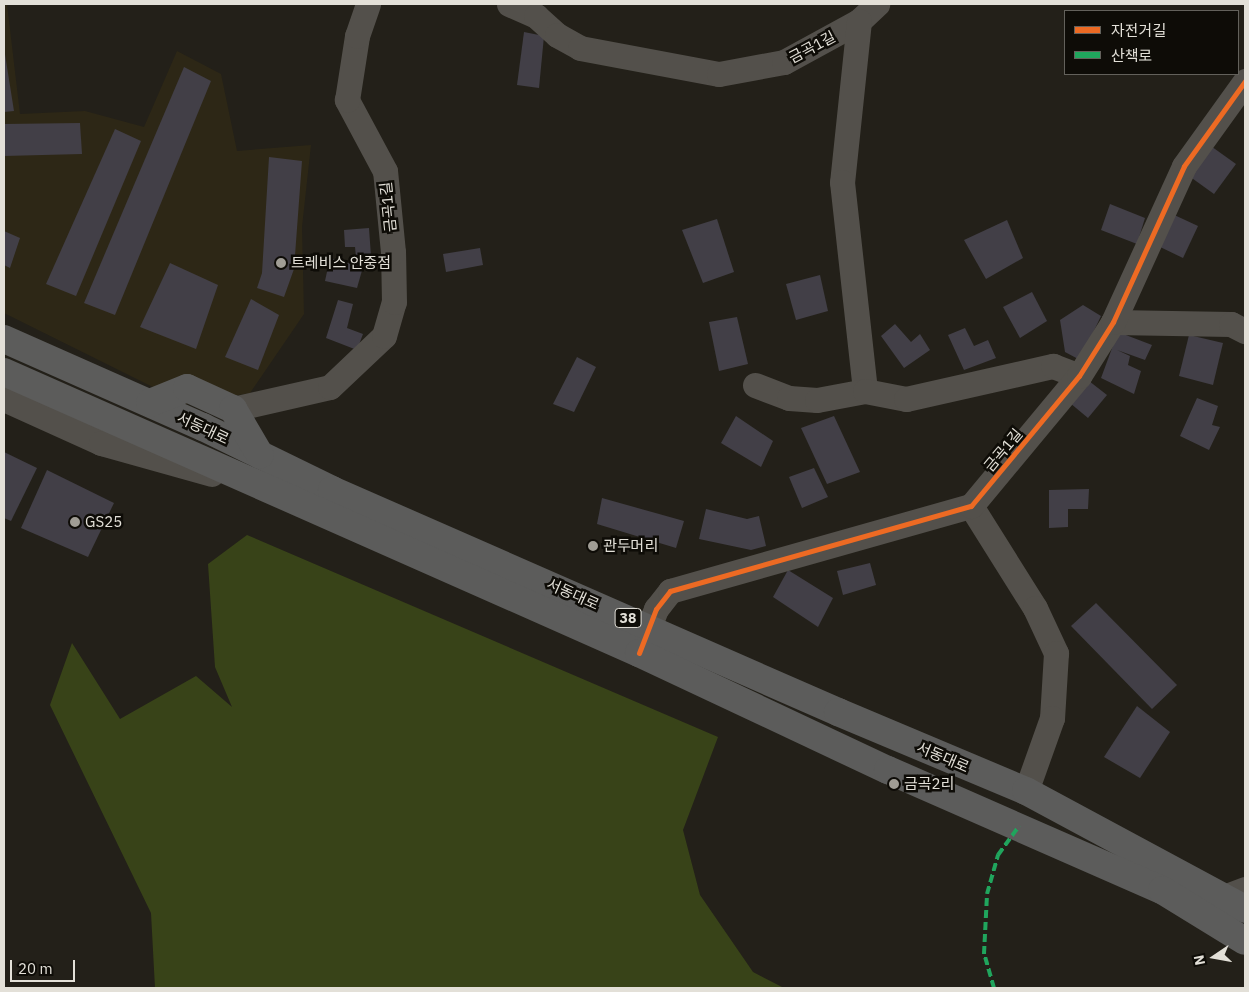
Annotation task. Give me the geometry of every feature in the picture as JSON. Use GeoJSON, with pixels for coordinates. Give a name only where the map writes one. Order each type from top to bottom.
{"type":"FeatureCollection","features":[{"type":"Feature","properties":{"kind":"main road","name":"서동대로"},"geometry":{"type":"LineString","coordinates":[[4,339],[150,403],[332,490],[651,628],[838,712],[1026,791],[1238,898]]}},
{"type":"Feature","properties":{"kind":"main road","name":"서동대로"},"geometry":{"type":"LineString","coordinates":[[4,372],[639,653],[888,770],[1162,890],[1245,941]]}},
{"type":"Feature","properties":{"kind":"main road"},"geometry":{"type":"LineString","coordinates":[[150,403],[187,388],[233,408],[260,455]]}},
{"type":"Feature","properties":{"kind":"street","name":"금곡1길"},"geometry":{"type":"LineString","coordinates":[[233,408],[330,387],[384,336],[394,302],[393,252],[385,171],[347,100],[357,36],[368,4]]}},
{"type":"Feature","properties":{"kind":"street","name":"금곡1길"},"geometry":{"type":"LineString","coordinates":[[509,4],[536,16],[557,35],[580,48],[719,74],[784,62],[859,21],[877,4]]}},
{"type":"Feature","properties":{"kind":"street","name":"금곡1길"},"geometry":{"type":"LineString","coordinates":[[859,21],[842,182],[865,391]]}},
{"type":"Feature","properties":{"kind":"street","name":"금곡1길"},"geometry":{"type":"LineString","coordinates":[[972,506],[1079,376],[1112,322],[1184,166],[1234,109],[1245,81]]}},
{"type":"Feature","properties":{"kind":"street"},"geometry":{"type":"LineString","coordinates":[[1112,322],[1231,324],[1245,331]]}},
{"type":"Feature","properties":{"kind":"street"},"geometry":{"type":"LineString","coordinates":[[756,385],[789,398],[817,400],[865,391],[906,399],[1053,366],[1079,376]]}},
{"type":"Feature","properties":{"kind":"street"},"geometry":{"type":"LineString","coordinates":[[4,399],[101,443],[218,475],[254,482]]}},
{"type":"Feature","properties":{"kind":"street"},"geometry":{"type":"LineString","coordinates":[[639,653],[651,628],[656,609],[670,590],[972,506],[1035,608],[1056,653],[1052,718],[1026,791]]}},
{"type":"Feature","properties":{"kind":"shaded area"},"geometry":{"type":"Polygon","coordinates":[[[4,4],[7,4],[20,114],[85,111],[144,127],[177,51],[221,74],[237,151],[311,145],[302,227],[304,314],[250,393],[187,404],[4,313],[4,4]]]}},
{"type":"Feature","properties":{"kind":"green space"},"geometry":{"type":"Polygon","coordinates":[[[247,535],[718,737],[683,830],[700,895],[753,972],[784,988],[155,988],[151,913],[50,705],[72,643],[120,719],[196,676],[232,707],[215,667],[208,564],[247,535]]]}},
{"type":"Feature","properties":{"kind":"building"},"geometry":{"type":"Polygon","coordinates":[[[524,32],[544,36],[539,88],[517,85],[524,32]]]}},
{"type":"Feature","properties":{"kind":"building"},"geometry":{"type":"Polygon","coordinates":[[[4,48],[14,111],[4,112],[4,48]]]}},
{"type":"Feature","properties":{"kind":"building"},"geometry":{"type":"Polygon","coordinates":[[[184,67],[211,81],[115,315],[84,303],[184,67]]]}},
{"type":"Feature","properties":{"kind":"building"},"geometry":{"type":"Polygon","coordinates":[[[80,123],[82,154],[4,156],[4,124],[80,123]]]}},
{"type":"Feature","properties":{"kind":"building"},"geometry":{"type":"Polygon","coordinates":[[[115,129],[141,141],[76,296],[46,284],[115,129]]]}},
{"type":"Feature","properties":{"kind":"building"},"geometry":{"type":"Polygon","coordinates":[[[1208,144],[1236,164],[1214,194],[1189,176],[1208,144]]]}},
{"type":"Feature","properties":{"kind":"building"},"geometry":{"type":"Polygon","coordinates":[[[269,157],[302,161],[294,269],[284,297],[257,288],[262,273],[269,157]]]}},
{"type":"Feature","properties":{"kind":"building"},"geometry":{"type":"Polygon","coordinates":[[[1110,204],[1145,218],[1137,244],[1101,230],[1110,204]]]}},
{"type":"Feature","properties":{"kind":"building"},"geometry":{"type":"Polygon","coordinates":[[[1170,213],[1198,226],[1183,258],[1156,245],[1170,213]]]}},
{"type":"Feature","properties":{"kind":"building"},"geometry":{"type":"Polygon","coordinates":[[[717,219],[734,272],[703,283],[682,230],[717,219]]]}},
{"type":"Feature","properties":{"kind":"building"},"geometry":{"type":"Polygon","coordinates":[[[1007,220],[1023,258],[986,279],[964,240],[1007,220]]]}},
{"type":"Feature","properties":{"kind":"building"},"geometry":{"type":"Polygon","coordinates":[[[369,228],[371,256],[356,257],[355,247],[345,247],[344,230],[369,228]]]}},
{"type":"Feature","properties":{"kind":"building"},"geometry":{"type":"Polygon","coordinates":[[[4,231],[20,238],[10,268],[4,265],[4,231]]]}},
{"type":"Feature","properties":{"kind":"building"},"geometry":{"type":"Polygon","coordinates":[[[480,248],[483,265],[446,272],[443,254],[480,248]]]}},
{"type":"Feature","properties":{"kind":"building"},"geometry":{"type":"Polygon","coordinates":[[[330,258],[363,267],[357,288],[325,281],[330,258]]]}},
{"type":"Feature","properties":{"kind":"building"},"geometry":{"type":"Polygon","coordinates":[[[170,263],[218,285],[196,349],[140,327],[170,263]]]}},
{"type":"Feature","properties":{"kind":"building"},"geometry":{"type":"Polygon","coordinates":[[[820,275],[828,311],[796,320],[786,284],[820,275]]]}},
{"type":"Feature","properties":{"kind":"building"},"geometry":{"type":"Polygon","coordinates":[[[1032,292],[1047,321],[1020,338],[1003,307],[1032,292]]]}},
{"type":"Feature","properties":{"kind":"building"},"geometry":{"type":"Polygon","coordinates":[[[251,299],[279,315],[258,370],[225,357],[251,299]]]}},
{"type":"Feature","properties":{"kind":"building"},"geometry":{"type":"Polygon","coordinates":[[[338,300],[353,304],[347,328],[363,334],[357,350],[326,338],[338,300]]]}},
{"type":"Feature","properties":{"kind":"building"},"geometry":{"type":"Polygon","coordinates":[[[1083,305],[1101,316],[1080,360],[1065,352],[1060,320],[1083,305]]]}},
{"type":"Feature","properties":{"kind":"building"},"geometry":{"type":"Polygon","coordinates":[[[737,317],[748,364],[719,371],[709,322],[737,317]]]}},
{"type":"Feature","properties":{"kind":"building"},"geometry":{"type":"Polygon","coordinates":[[[895,324],[911,342],[920,334],[930,350],[904,368],[881,336],[895,324]]]}},
{"type":"Feature","properties":{"kind":"building"},"geometry":{"type":"Polygon","coordinates":[[[965,328],[974,346],[988,340],[996,358],[964,370],[948,335],[965,328]]]}},
{"type":"Feature","properties":{"kind":"building"},"geometry":{"type":"Polygon","coordinates":[[[1118,332],[1152,345],[1145,360],[1117,350],[1130,356],[1128,365],[1141,371],[1134,394],[1101,378],[1118,332]]]}},
{"type":"Feature","properties":{"kind":"building"},"geometry":{"type":"Polygon","coordinates":[[[1189,335],[1223,343],[1213,385],[1179,376],[1189,335]]]}},
{"type":"Feature","properties":{"kind":"building"},"geometry":{"type":"Polygon","coordinates":[[[577,357],[596,367],[574,412],[553,404],[577,357]]]}},
{"type":"Feature","properties":{"kind":"building"},"geometry":{"type":"Polygon","coordinates":[[[1089,381],[1107,395],[1088,418],[1070,403],[1089,381]]]}},
{"type":"Feature","properties":{"kind":"building"},"geometry":{"type":"Polygon","coordinates":[[[1197,398],[1218,406],[1212,425],[1220,427],[1209,450],[1180,436],[1197,398]]]}},
{"type":"Feature","properties":{"kind":"building"},"geometry":{"type":"Polygon","coordinates":[[[736,416],[773,441],[761,467],[721,443],[736,416]]]}},
{"type":"Feature","properties":{"kind":"building"},"geometry":{"type":"Polygon","coordinates":[[[834,416],[860,472],[827,484],[801,428],[834,416]]]}},
{"type":"Feature","properties":{"kind":"building"},"geometry":{"type":"Polygon","coordinates":[[[4,452],[37,468],[11,521],[4,518],[4,452]]]}},
{"type":"Feature","properties":{"kind":"building"},"geometry":{"type":"Polygon","coordinates":[[[814,468],[828,497],[802,508],[789,477],[814,468]]]}},
{"type":"Feature","properties":{"kind":"building"},"geometry":{"type":"Polygon","coordinates":[[[47,470],[114,503],[88,557],[21,528],[47,470]]]}},
{"type":"Feature","properties":{"kind":"building"},"geometry":{"type":"Polygon","coordinates":[[[1089,489],[1088,509],[1068,509],[1068,527],[1049,528],[1049,490],[1089,489]]]}},
{"type":"Feature","properties":{"kind":"building"},"geometry":{"type":"Polygon","coordinates":[[[602,498],[684,521],[676,548],[597,524],[602,498]]]}},
{"type":"Feature","properties":{"kind":"building"},"geometry":{"type":"Polygon","coordinates":[[[706,509],[747,519],[759,516],[766,546],[751,550],[699,539],[706,509]]]}},
{"type":"Feature","properties":{"kind":"building"},"geometry":{"type":"Polygon","coordinates":[[[870,563],[876,585],[843,595],[837,571],[870,563]]]}},
{"type":"Feature","properties":{"kind":"building"},"geometry":{"type":"Polygon","coordinates":[[[788,570],[833,598],[818,627],[773,597],[788,570]]]}},
{"type":"Feature","properties":{"kind":"building"},"geometry":{"type":"Polygon","coordinates":[[[1096,603],[1177,685],[1152,709],[1071,626],[1096,603]]]}},
{"type":"Feature","properties":{"kind":"building"},"geometry":{"type":"Polygon","coordinates":[[[1137,706],[1170,732],[1140,778],[1104,757],[1137,706]]]}},
{"type":"Feature","properties":{"kind":"marked path"},"geometry":{"type":"LineString","coordinates":[[994,988],[984,954],[987,894],[998,855],[1019,826]]}},
{"type":"Feature","properties":{"kind":"cycle path"},"geometry":{"type":"LineString","coordinates":[[639,653],[656,609],[670,591],[971,506],[1079,376],[1113,322],[1184,166],[1245,81]]}},
{"type":"Feature","properties":{"kind":"place","name":"트레비스 안중점"},"geometry":{"type":"Point","coordinates":[281,263]}},
{"type":"Feature","properties":{"kind":"place","name":"GS25"},"geometry":{"type":"Point","coordinates":[75,522]}},
{"type":"Feature","properties":{"kind":"place","name":"관두머리"},"geometry":{"type":"Point","coordinates":[593,546]}},
{"type":"Feature","properties":{"kind":"place","name":"금곡2리"},"geometry":{"type":"Point","coordinates":[894,784]}}]}
